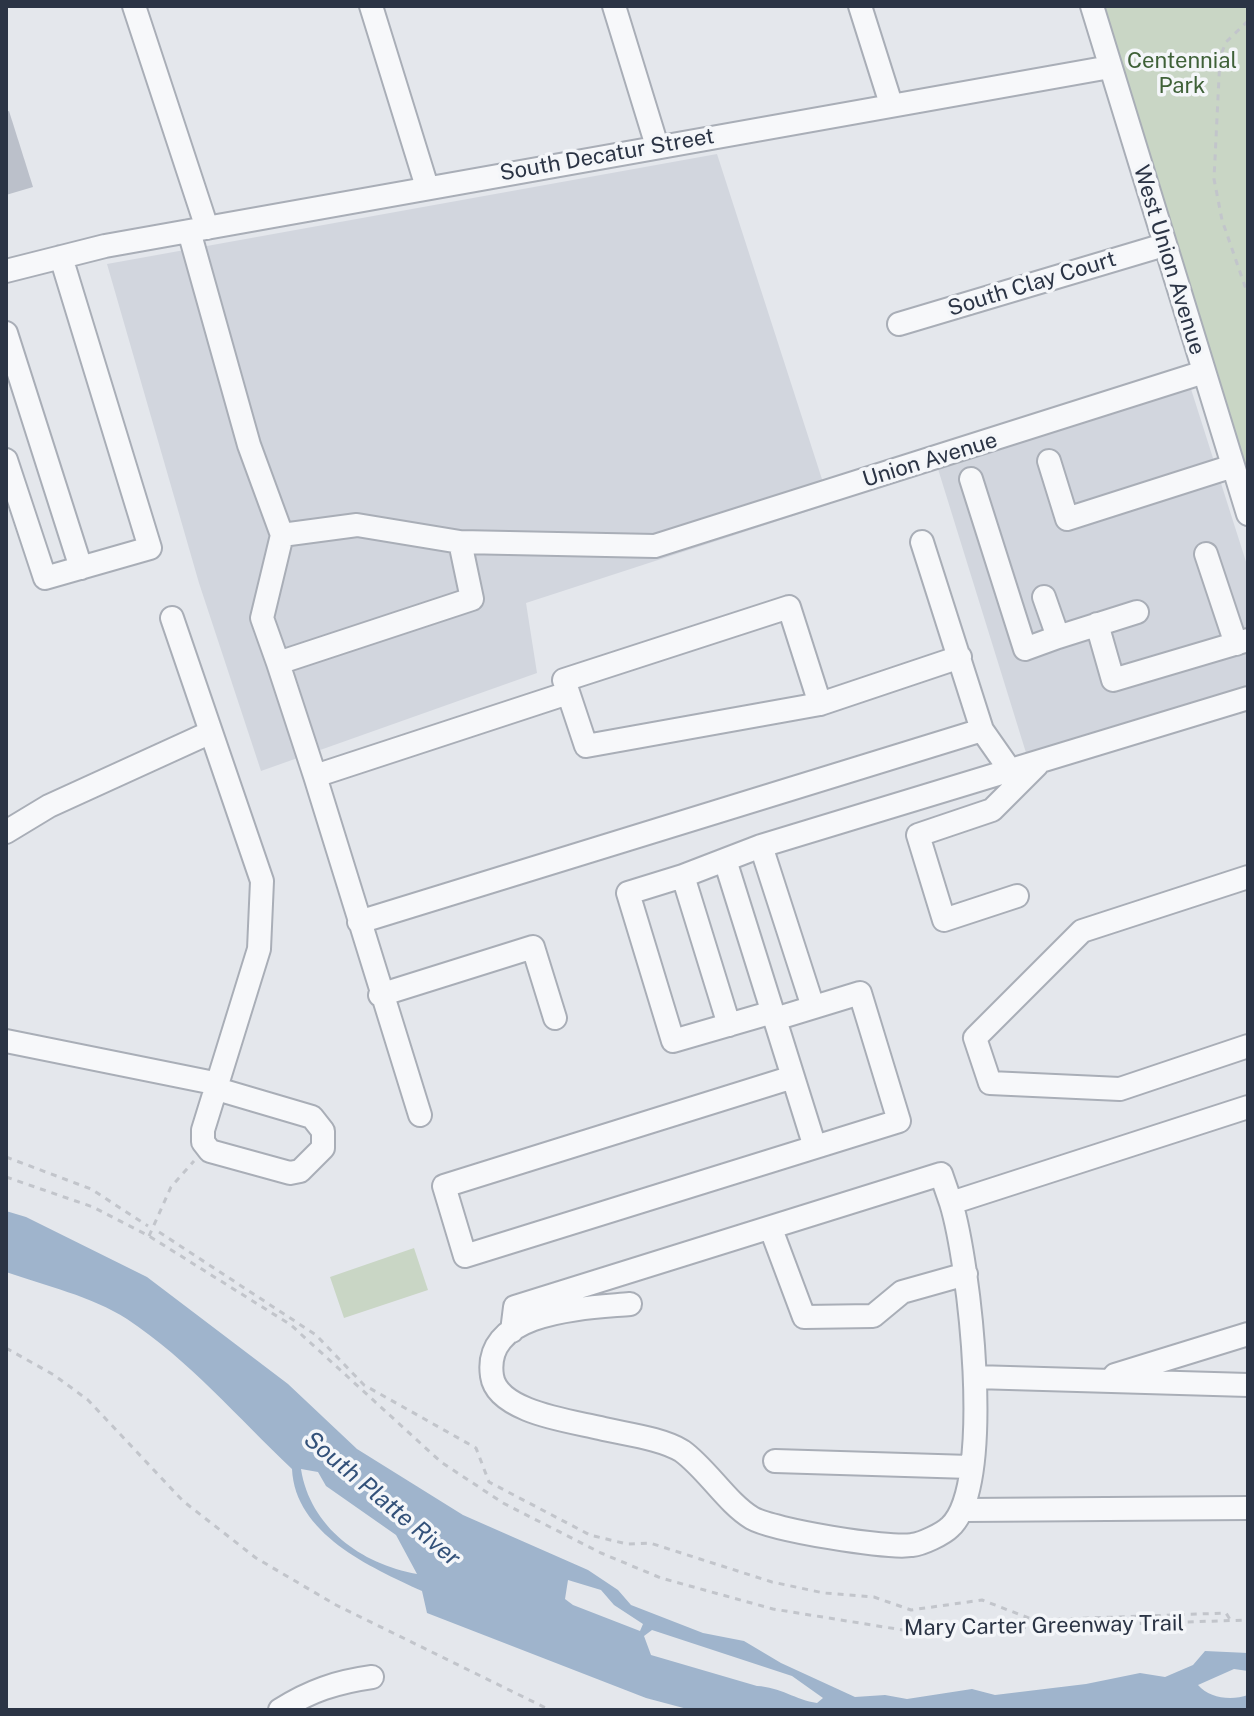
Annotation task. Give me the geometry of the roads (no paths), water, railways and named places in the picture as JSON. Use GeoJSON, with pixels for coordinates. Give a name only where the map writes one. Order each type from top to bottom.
{"type":"FeatureCollection","features":[{"type":"Feature","properties":{"kind":"street"},"geometry":{"type":"LineString","coordinates":[[134,6],[198,230],[249,445],[282,535],[262,618],[315,776],[380,995],[420,1115]]}},
{"type":"Feature","properties":{"kind":"street"},"geometry":{"type":"LineString","coordinates":[[371,6],[427,187]]}},
{"type":"Feature","properties":{"kind":"street"},"geometry":{"type":"LineString","coordinates":[[614,6],[657,146]]}},
{"type":"Feature","properties":{"kind":"street"},"geometry":{"type":"LineString","coordinates":[[860,6],[891,104]]}},
{"type":"Feature","properties":{"kind":"street","name":"West Union Avenue"},"geometry":{"type":"LineString","coordinates":[[1092,6],[1248,514]]}},
{"type":"Feature","properties":{"kind":"street","name":"South Decatur Street"},"geometry":{"type":"LineString","coordinates":[[6,271],[105,246],[1110,67]]}},
{"type":"Feature","properties":{"kind":"street","name":"South Clay Court"},"geometry":{"type":"LineString","coordinates":[[899,324],[1164,245]]}},
{"type":"Feature","properties":{"kind":"street"},"geometry":{"type":"LineString","coordinates":[[6,460],[45,578],[150,548],[61,257]]}},
{"type":"Feature","properties":{"kind":"street"},"geometry":{"type":"LineString","coordinates":[[6,333],[81,568]]}},
{"type":"Feature","properties":{"kind":"street","name":"Union Avenue"},"geometry":{"type":"LineString","coordinates":[[282,535],[357,525],[460,542],[655,546],[1204,372]]}},
{"type":"Feature","properties":{"kind":"street"},"geometry":{"type":"LineString","coordinates":[[1049,461],[1067,519],[1233,466]]}},
{"type":"Feature","properties":{"kind":"street"},"geometry":{"type":"LineString","coordinates":[[971,479],[1025,649],[1137,612]]}},
{"type":"Feature","properties":{"kind":"street"},"geometry":{"type":"LineString","coordinates":[[278,663],[472,599],[460,542]]}},
{"type":"Feature","properties":{"kind":"street"},"geometry":{"type":"LineString","coordinates":[[922,542],[982,730],[1010,770]]}},
{"type":"Feature","properties":{"kind":"street"},"geometry":{"type":"LineString","coordinates":[[1097,624],[1113,680],[1242,642],[1206,554]]}},
{"type":"Feature","properties":{"kind":"street"},"geometry":{"type":"LineString","coordinates":[[1044,597],[1058,637]]}},
{"type":"Feature","properties":{"kind":"street"},"geometry":{"type":"LineString","coordinates":[[820,704],[789,607],[564,680],[586,746],[820,704],[960,657]]}},
{"type":"Feature","properties":{"kind":"street"},"geometry":{"type":"LineString","coordinates":[[6,1041],[218,1086],[312,1117],[323,1131],[323,1148],[300,1171],[290,1173],[210,1151],[203,1142],[203,1130],[218,1086],[259,949],[262,881],[172,618]]}},
{"type":"Feature","properties":{"kind":"street"},"geometry":{"type":"LineString","coordinates":[[315,776],[568,693]]}},
{"type":"Feature","properties":{"kind":"street"},"geometry":{"type":"LineString","coordinates":[[793,1077],[444,1186],[465,1256],[814,1144],[899,1121],[860,993],[673,1041],[628,893],[761,846],[1248,698]]}},
{"type":"Feature","properties":{"kind":"street"},"geometry":{"type":"LineString","coordinates":[[359,922],[982,730]]}},
{"type":"Feature","properties":{"kind":"street"},"geometry":{"type":"LineString","coordinates":[[6,832],[49,806],[209,733]]}},
{"type":"Feature","properties":{"kind":"street"},"geometry":{"type":"LineString","coordinates":[[1017,896],[944,920],[918,835],[992,810],[1041,761]]}},
{"type":"Feature","properties":{"kind":"street"},"geometry":{"type":"LineString","coordinates":[[761,846],[813,1007]]}},
{"type":"Feature","properties":{"kind":"street"},"geometry":{"type":"LineString","coordinates":[[725,860],[814,1144]]}},
{"type":"Feature","properties":{"kind":"street"},"geometry":{"type":"LineString","coordinates":[[683,876],[729,1025]]}},
{"type":"Feature","properties":{"kind":"street"},"geometry":{"type":"LineString","coordinates":[[1248,877],[1082,931],[975,1038],[990,1083],[1120,1089],[1248,1046]]}},
{"type":"Feature","properties":{"kind":"street"},"geometry":{"type":"LineString","coordinates":[[380,995],[533,947],[555,1018]]}},
{"type":"Feature","properties":{"kind":"street"},"geometry":{"type":"LineString","coordinates":[[951,1203],[1248,1107]]}},
{"type":"Feature","properties":{"kind":"street"},"geometry":{"type":"LineString","coordinates":[[512,1331],[515,1307],[941,1174],[961,1235],[975,1377],[977,1414],[965,1510],[949,1530],[913,1545],[802,1534],[752,1518],[680,1450],[526,1409],[499,1393],[492,1376],[495,1350],[512,1331],[553,1311],[630,1304]]}},
{"type":"Feature","properties":{"kind":"street"},"geometry":{"type":"LineString","coordinates":[[771,1229],[804,1317],[873,1316],[902,1292],[966,1274]]}},
{"type":"Feature","properties":{"kind":"street"},"geometry":{"type":"LineString","coordinates":[[1094,1381],[1248,1334]]}},
{"type":"Feature","properties":{"kind":"street"},"geometry":{"type":"LineString","coordinates":[[975,1377],[1248,1385]]}},
{"type":"Feature","properties":{"kind":"street"},"geometry":{"type":"LineString","coordinates":[[775,1461],[970,1467]]}},
{"type":"Feature","properties":{"kind":"street"},"geometry":{"type":"LineString","coordinates":[[965,1510],[1248,1508]]}},
{"type":"Feature","properties":{"kind":"street"},"geometry":{"type":"LineString","coordinates":[[280,1710],[311,1691],[341,1681],[372,1677]]}},
{"type":"Feature","properties":{"kind":"water","name":"South Platte River"},"geometry":{"type":"Polygon","coordinates":[[[6,1211],[26,1217],[147,1277],[288,1384],[357,1449],[463,1515],[588,1570],[618,1590],[631,1605],[703,1633],[744,1641],[781,1663],[855,1697],[885,1695],[907,1699],[972,1689],[995,1695],[1086,1684],[1140,1673],[1165,1677],[1193,1665],[1205,1651],[1248,1653],[1248,1671],[1234,1669],[1198,1685],[1208,1693],[1221,1697],[1248,1695],[1248,1710],[691,1710],[646,1698],[427,1613],[422,1591],[359,1559],[321,1530],[306,1512],[296,1492],[292,1469],[212,1390],[150,1335],[113,1311],[6,1272],[6,1211]],[[301,1469],[315,1508],[341,1540],[377,1562],[417,1574],[396,1535],[326,1486],[318,1472],[301,1469]],[[568,1580],[565,1599],[640,1631],[643,1624],[614,1605],[601,1590],[568,1580]],[[652,1630],[644,1636],[651,1655],[817,1703],[823,1698],[792,1676],[652,1630]]]}},
{"type":"Feature","properties":{"kind":"park label","name":"Centennial Park"},"geometry":{"type":"Point","coordinates":[1182,74]}}]}
